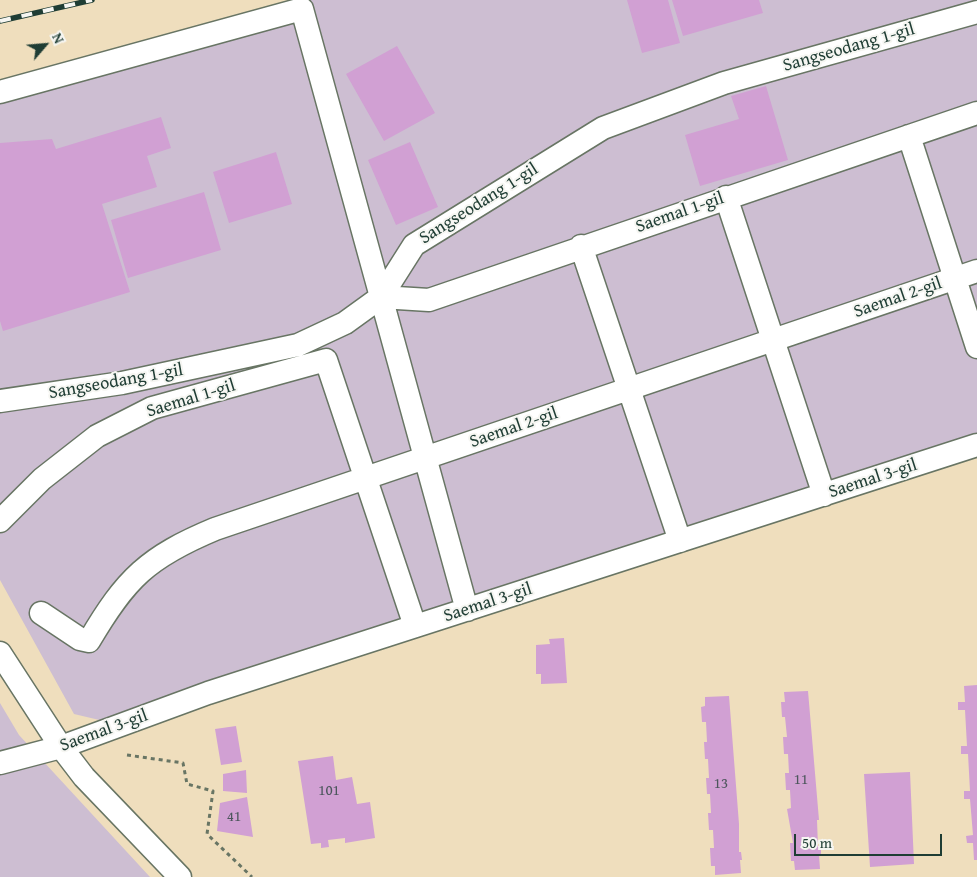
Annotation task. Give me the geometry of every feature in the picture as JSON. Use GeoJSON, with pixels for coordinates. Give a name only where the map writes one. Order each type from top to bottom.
{"type":"FeatureCollection","features":[{"type":"Feature","properties":{"kind":"street"},"geometry":{"type":"LineString","coordinates":[[0,92],[302,9],[467,610]]}},
{"type":"Feature","properties":{"kind":"street","name":"Sangseodang 1-gil"},"geometry":{"type":"LineString","coordinates":[[0,400],[122,383],[298,345],[345,323],[381,298],[414,245],[603,128],[724,84],[977,12]]}},
{"type":"Feature","properties":{"kind":"street","name":"Saemal 1-gil"},"geometry":{"type":"LineString","coordinates":[[381,298],[429,300],[581,246],[977,113]]}},
{"type":"Feature","properties":{"kind":"street"},"geometry":{"type":"LineString","coordinates":[[909,136],[977,347]]}},
{"type":"Feature","properties":{"kind":"street"},"geometry":{"type":"LineString","coordinates":[[726,197],[824,494]]}},
{"type":"Feature","properties":{"kind":"street"},"geometry":{"type":"LineString","coordinates":[[581,246],[680,541]]}},
{"type":"Feature","properties":{"kind":"street","name":"Saemal 2-gil"},"geometry":{"type":"LineString","coordinates":[[41,613],[80,639],[89,641],[121,590],[147,564],[182,542],[215,529],[977,271]]}},
{"type":"Feature","properties":{"kind":"street","name":"Saemal 1-gil"},"geometry":{"type":"LineString","coordinates":[[0,521],[42,478],[97,436],[152,408],[326,360],[365,478]]}},
{"type":"Feature","properties":{"kind":"street","name":"Saemal 3-gil"},"geometry":{"type":"LineString","coordinates":[[0,763],[61,747],[208,693],[977,445]]}},
{"type":"Feature","properties":{"kind":"street"},"geometry":{"type":"LineString","coordinates":[[365,478],[415,626]]}},
{"type":"Feature","properties":{"kind":"street"},"geometry":{"type":"LineString","coordinates":[[0,653],[61,747],[84,777],[180,877]]}},
{"type":"Feature","properties":{"kind":"path"},"geometry":{"type":"LineString","coordinates":[[127,755],[183,763],[187,784],[213,791],[207,834],[252,877]]}},
{"type":"Feature","properties":{"kind":"shaded area"},"geometry":{"type":"Polygon","coordinates":[[[311,0],[977,0],[977,437],[112,723],[74,714],[0,580],[0,93],[311,0]]]}},
{"type":"Feature","properties":{"kind":"shaded area"},"geometry":{"type":"Polygon","coordinates":[[[0,703],[19,735],[150,877],[0,877],[0,703]]]}},
{"type":"Feature","properties":{"kind":"building"},"geometry":{"type":"Polygon","coordinates":[[[627,0],[668,0],[680,43],[642,53],[627,0]]]}},
{"type":"Feature","properties":{"kind":"building"},"geometry":{"type":"Polygon","coordinates":[[[672,0],[759,0],[763,13],[683,36],[672,0]]]}},
{"type":"Feature","properties":{"kind":"building"},"geometry":{"type":"Polygon","coordinates":[[[397,46],[435,113],[384,141],[346,74],[397,46]]]}},
{"type":"Feature","properties":{"kind":"building"},"geometry":{"type":"Polygon","coordinates":[[[766,86],[788,160],[700,186],[685,135],[739,119],[731,96],[766,86]]]}},
{"type":"Feature","properties":{"kind":"building"},"geometry":{"type":"Polygon","coordinates":[[[161,117],[171,148],[147,156],[157,187],[102,204],[130,292],[3,331],[0,321],[0,143],[52,139],[56,149],[161,117]]]}},
{"type":"Feature","properties":{"kind":"building"},"geometry":{"type":"Polygon","coordinates":[[[410,142],[438,207],[396,225],[368,160],[410,142]]]}},
{"type":"Feature","properties":{"kind":"building"},"geometry":{"type":"Polygon","coordinates":[[[276,152],[292,204],[229,223],[213,172],[276,152]]]}},
{"type":"Feature","properties":{"kind":"building"},"geometry":{"type":"Polygon","coordinates":[[[204,192],[221,250],[128,278],[111,220],[204,192]]]}},
{"type":"Feature","properties":{"kind":"building"},"geometry":{"type":"Polygon","coordinates":[[[564,638],[567,683],[541,684],[541,674],[536,674],[536,645],[550,644],[549,639],[564,638]]]}},
{"type":"Feature","properties":{"kind":"building"},"geometry":{"type":"Polygon","coordinates":[[[977,685],[977,860],[974,860],[973,843],[967,843],[966,836],[973,835],[970,799],[964,799],[964,791],[970,791],[968,754],[961,754],[961,746],[967,746],[965,710],[958,710],[958,702],[965,702],[964,686],[977,685]]]}},
{"type":"Feature","properties":{"kind":"building"},"geometry":{"type":"Polygon","coordinates":[[[808,691],[819,820],[817,820],[818,847],[821,847],[821,855],[819,855],[820,869],[795,870],[794,861],[791,861],[790,843],[793,843],[787,809],[791,808],[790,790],[786,790],[785,773],[789,773],[788,754],[784,754],[783,737],[787,737],[785,717],[782,717],[781,702],[785,702],[784,692],[808,691]]]}},
{"type":"Feature","properties":{"kind":"building"},"geometry":{"type":"Polygon","coordinates":[[[729,696],[739,824],[739,852],[741,852],[742,860],[740,860],[741,873],[715,875],[715,866],[711,866],[710,848],[714,848],[713,830],[709,830],[708,813],[711,813],[710,794],[707,794],[706,778],[709,778],[708,759],[705,759],[704,742],[707,742],[706,722],[702,722],[701,707],[705,706],[705,697],[729,696]]]}},
{"type":"Feature","properties":{"kind":"building"},"geometry":{"type":"Polygon","coordinates":[[[236,726],[242,762],[221,765],[215,729],[236,726]]]}},
{"type":"Feature","properties":{"kind":"building"},"geometry":{"type":"Polygon","coordinates":[[[333,756],[336,780],[352,777],[357,804],[370,802],[375,838],[345,843],[345,838],[328,840],[329,847],[321,848],[321,843],[311,844],[298,761],[333,756]]]}},
{"type":"Feature","properties":{"kind":"building"},"geometry":{"type":"Polygon","coordinates":[[[246,770],[247,793],[223,791],[223,774],[246,770]]]}},
{"type":"Feature","properties":{"kind":"building"},"geometry":{"type":"Polygon","coordinates":[[[910,772],[914,864],[870,867],[864,774],[910,772]]]}},
{"type":"Feature","properties":{"kind":"building"},"geometry":{"type":"Polygon","coordinates":[[[247,797],[253,837],[217,831],[220,803],[247,797]]]}},
{"type":"Feature","properties":{"kind":"railway"},"geometry":{"type":"LineString","coordinates":[[0,21],[92,0]]}}]}
